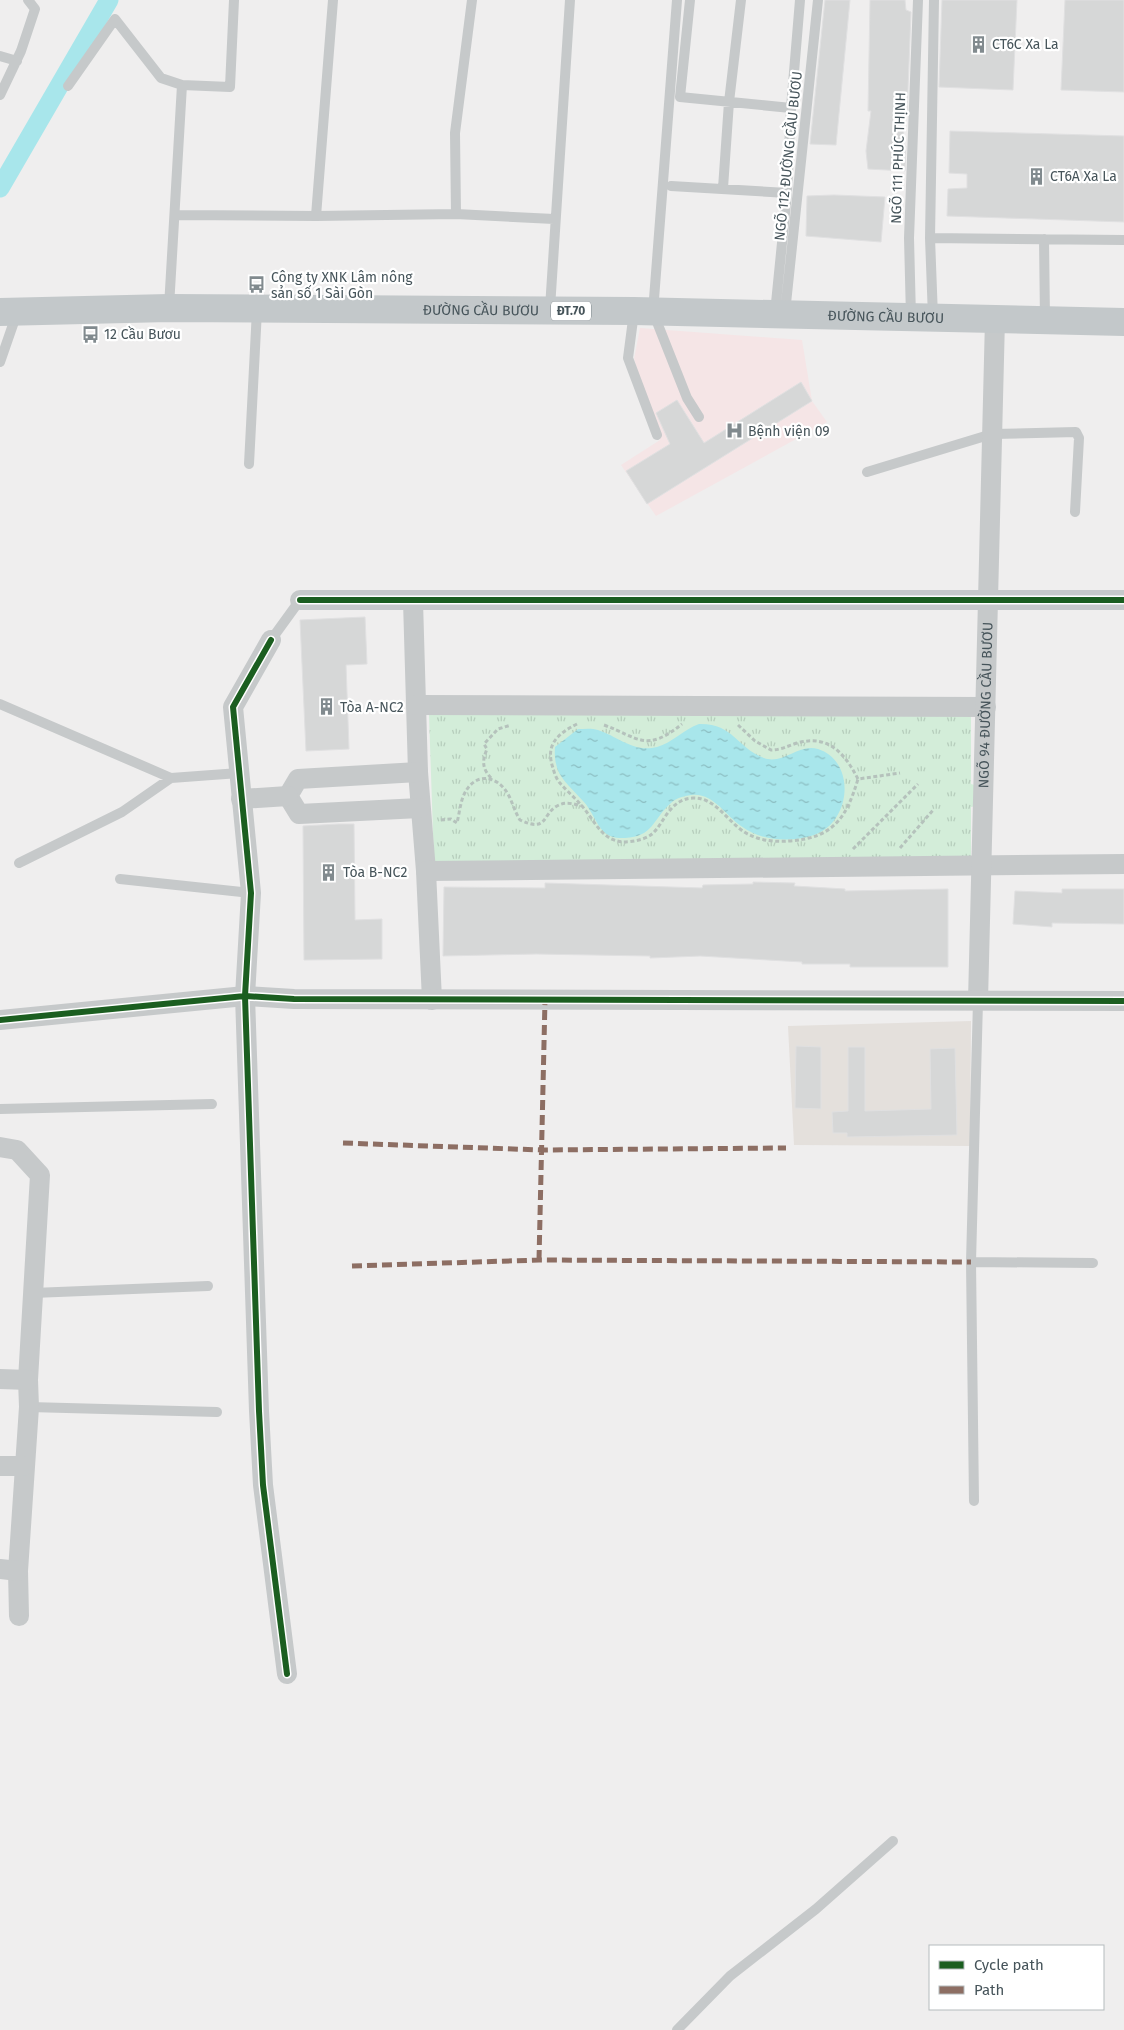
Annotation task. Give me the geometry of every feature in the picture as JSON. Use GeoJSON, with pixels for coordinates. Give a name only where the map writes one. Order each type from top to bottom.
{"type":"FeatureCollection","features":[{"type":"Feature","properties":{"kind":"main road","name":"ĐƯỜNG CẦU BƯƠU"},"geometry":{"type":"LineString","coordinates":[[9,312],[169,308],[643,311],[1124,322]]}},
{"type":"Feature","properties":{"kind":"street","name":"NGÕ 94 ĐƯỜNG CẦU BƯƠU"},"geometry":{"type":"LineString","coordinates":[[978,1001],[995,319]]}},
{"type":"Feature","properties":{"kind":"street"},"geometry":{"type":"LineString","coordinates":[[300,600],[1124,600]]}},
{"type":"Feature","properties":{"kind":"street"},"geometry":{"type":"LineString","coordinates":[[413,600],[418,772],[426,870],[432,1000]]}},
{"type":"Feature","properties":{"kind":"street"},"geometry":{"type":"LineString","coordinates":[[271,640],[233,707],[251,893],[245,996],[263,1486],[287,1674]]}},
{"type":"Feature","properties":{"kind":"street"},"geometry":{"type":"LineString","coordinates":[[416,705],[986,706]]}},
{"type":"Feature","properties":{"kind":"street"},"geometry":{"type":"LineString","coordinates":[[288,796],[298,778],[418,772]]}},
{"type":"Feature","properties":{"kind":"street"},"geometry":{"type":"LineString","coordinates":[[241,799],[288,796]]}},
{"type":"Feature","properties":{"kind":"street"},"geometry":{"type":"LineString","coordinates":[[288,796],[299,814],[420,808]]}},
{"type":"Feature","properties":{"kind":"street"},"geometry":{"type":"LineString","coordinates":[[426,870],[1124,864]]}},
{"type":"Feature","properties":{"kind":"street"},"geometry":{"type":"LineString","coordinates":[[0,1020],[245,996],[294,999],[432,1000],[1124,1001]]}},
{"type":"Feature","properties":{"kind":"street"},"geometry":{"type":"LineString","coordinates":[[0,1147],[18,1150],[40,1175],[28,1380],[29,1407],[9,1570],[19,1616]]}},
{"type":"Feature","properties":{"kind":"street"},"geometry":{"type":"LineString","coordinates":[[0,1379],[28,1380]]}},
{"type":"Feature","properties":{"kind":"street"},"geometry":{"type":"LineString","coordinates":[[0,1466],[23,1466]]}},
{"type":"Feature","properties":{"kind":"lane"},"geometry":{"type":"LineString","coordinates":[[0,95],[16,61],[36,9],[28,0]]}},
{"type":"Feature","properties":{"kind":"lane"},"geometry":{"type":"LineString","coordinates":[[68,86],[115,18],[161,78],[182,85],[230,87],[234,0]]}},
{"type":"Feature","properties":{"kind":"lane"},"geometry":{"type":"LineString","coordinates":[[316,216],[333,0]]}},
{"type":"Feature","properties":{"kind":"lane"},"geometry":{"type":"LineString","coordinates":[[456,214],[455,133],[472,0]]}},
{"type":"Feature","properties":{"kind":"lane"},"geometry":{"type":"LineString","coordinates":[[550,311],[554,219],[570,0]]}},
{"type":"Feature","properties":{"kind":"lane"},"geometry":{"type":"LineString","coordinates":[[657,435],[628,358],[643,311],[677,0]]}},
{"type":"Feature","properties":{"kind":"lane"},"geometry":{"type":"LineString","coordinates":[[690,0],[680,97],[791,108]]}},
{"type":"Feature","properties":{"kind":"lane"},"geometry":{"type":"LineString","coordinates":[[723,188],[729,102],[742,0]]}},
{"type":"Feature","properties":{"kind":"lane"},"geometry":{"type":"LineString","coordinates":[[780,314],[791,108],[800,0]]}},
{"type":"Feature","properties":{"kind":"lane","name":"NGÕ 112 ĐƯỜNG CẦU BƯƠU"},"geometry":{"type":"LineString","coordinates":[[780,314],[818,0]]}},
{"type":"Feature","properties":{"kind":"lane","name":"NGÕ 111 PHÚC THỊNH"},"geometry":{"type":"LineString","coordinates":[[918,0],[908,238],[922,318]]}},
{"type":"Feature","properties":{"kind":"lane"},"geometry":{"type":"LineString","coordinates":[[922,318],[930,238],[934,0]]}},
{"type":"Feature","properties":{"kind":"lane"},"geometry":{"type":"LineString","coordinates":[[0,56],[16,61]]}},
{"type":"Feature","properties":{"kind":"lane"},"geometry":{"type":"LineString","coordinates":[[169,308],[182,85]]}},
{"type":"Feature","properties":{"kind":"lane"},"geometry":{"type":"LineString","coordinates":[[671,186],[787,193]]}},
{"type":"Feature","properties":{"kind":"lane"},"geometry":{"type":"LineString","coordinates":[[175,214],[316,216],[456,214],[554,219]]}},
{"type":"Feature","properties":{"kind":"lane"},"geometry":{"type":"LineString","coordinates":[[930,238],[1124,240]]}},
{"type":"Feature","properties":{"kind":"lane"},"geometry":{"type":"LineString","coordinates":[[1044,239],[1045,320]]}},
{"type":"Feature","properties":{"kind":"lane"},"geometry":{"type":"LineString","coordinates":[[249,464],[258,309]]}},
{"type":"Feature","properties":{"kind":"lane"},"geometry":{"type":"LineString","coordinates":[[643,311],[687,398],[699,417]]}},
{"type":"Feature","properties":{"kind":"lane"},"geometry":{"type":"LineString","coordinates":[[0,362],[9,312]]}},
{"type":"Feature","properties":{"kind":"lane"},"geometry":{"type":"LineString","coordinates":[[867,472],[992,434],[1076,432],[1079,438],[1075,512]]}},
{"type":"Feature","properties":{"kind":"lane"},"geometry":{"type":"LineString","coordinates":[[271,640],[300,600]]}},
{"type":"Feature","properties":{"kind":"lane"},"geometry":{"type":"LineString","coordinates":[[0,704],[171,778],[239,773]]}},
{"type":"Feature","properties":{"kind":"lane"},"geometry":{"type":"LineString","coordinates":[[19,863],[122,812],[171,778]]}},
{"type":"Feature","properties":{"kind":"lane"},"geometry":{"type":"LineString","coordinates":[[120,879],[251,893]]}},
{"type":"Feature","properties":{"kind":"lane"},"geometry":{"type":"LineString","coordinates":[[974,1501],[971,1262],[978,1001]]}},
{"type":"Feature","properties":{"kind":"lane"},"geometry":{"type":"LineString","coordinates":[[0,1109],[212,1104]]}},
{"type":"Feature","properties":{"kind":"lane"},"geometry":{"type":"LineString","coordinates":[[971,1262],[1093,1263]]}},
{"type":"Feature","properties":{"kind":"lane"},"geometry":{"type":"LineString","coordinates":[[33,1292],[208,1286]]}},
{"type":"Feature","properties":{"kind":"lane"},"geometry":{"type":"LineString","coordinates":[[29,1407],[218,1412]]}},
{"type":"Feature","properties":{"kind":"lane"},"geometry":{"type":"LineString","coordinates":[[677,2030],[730,1976],[816,1909],[893,1841]]}},
{"type":"Feature","properties":{"kind":"path"},"geometry":{"type":"LineString","coordinates":[[600,723],[634,740],[646,741],[674,731],[686,720]]}},
{"type":"Feature","properties":{"kind":"path"},"geometry":{"type":"LineString","coordinates":[[518,722],[498,729],[484,744],[487,749],[483,761],[484,771],[501,785],[509,796],[520,820],[528,824],[538,825],[557,806],[568,803],[582,806]]}},
{"type":"Feature","properties":{"kind":"path"},"geometry":{"type":"LineString","coordinates":[[580,723],[565,730],[554,740],[550,748],[550,761],[557,780],[582,806],[600,832],[615,841],[638,840],[652,835],[674,806],[693,798],[713,804],[751,836],[776,842],[802,840],[819,836],[832,829],[844,816],[858,779],[848,759],[831,745],[816,740],[771,750],[754,740],[735,722]]}},
{"type":"Feature","properties":{"kind":"path"},"geometry":{"type":"LineString","coordinates":[[858,779],[900,773]]}},
{"type":"Feature","properties":{"kind":"path"},"geometry":{"type":"LineString","coordinates":[[436,822],[444,818],[451,819],[457,823],[463,796],[472,783],[484,777],[491,778]]}},
{"type":"Feature","properties":{"kind":"path"},"geometry":{"type":"LineString","coordinates":[[851,851],[918,784]]}},
{"type":"Feature","properties":{"kind":"path"},"geometry":{"type":"LineString","coordinates":[[895,853],[934,809]]}},
{"type":"Feature","properties":{"kind":"shaded area","name":"Bệnh viện 09"},"geometry":{"type":"Polygon","coordinates":[[[640,328],[802,340],[812,401],[827,422],[656,516],[621,465],[660,440],[634,359],[640,328]]]}},
{"type":"Feature","properties":{"kind":"shaded area"},"geometry":{"type":"Polygon","coordinates":[[[971,1021],[970,1146],[794,1145],[788,1026],[971,1021]]]}},
{"type":"Feature","properties":{"kind":"green space"},"geometry":{"type":"Polygon","coordinates":[[[429,715],[971,715],[971,784],[978,786],[978,806],[971,807],[971,857],[434,863],[429,715]]]}},
{"type":"Feature","properties":{"kind":"water"},"geometry":{"type":"Polygon","coordinates":[[[699,724],[720,727],[747,748],[764,758],[778,759],[811,748],[818,749],[830,756],[839,766],[843,778],[844,792],[842,805],[836,818],[827,828],[805,838],[786,840],[767,838],[749,831],[735,822],[719,806],[706,797],[691,795],[680,797],[673,801],[647,831],[634,837],[614,837],[604,832],[586,805],[566,783],[556,765],[555,747],[578,729],[598,730],[634,746],[649,748],[662,745],[699,724]]]}},
{"type":"Feature","properties":{"kind":"building"},"geometry":{"type":"Polygon","coordinates":[[[825,0],[850,0],[836,145],[810,144],[825,0]]]}},
{"type":"Feature","properties":{"kind":"building"},"geometry":{"type":"Polygon","coordinates":[[[870,0],[905,0],[906,10],[911,12],[907,114],[901,146],[906,146],[905,171],[868,169],[866,151],[871,111],[868,111],[870,0]]]}},
{"type":"Feature","properties":{"kind":"building","name":"CT6C Xa La"},"geometry":{"type":"Polygon","coordinates":[[[942,0],[1017,0],[1013,90],[939,87],[942,0]]]}},
{"type":"Feature","properties":{"kind":"building"},"geometry":{"type":"Polygon","coordinates":[[[1065,0],[1124,0],[1124,92],[1061,90],[1065,0]]]}},
{"type":"Feature","properties":{"kind":"building","name":"CT6A Xa La"},"geometry":{"type":"Polygon","coordinates":[[[950,131],[1124,136],[1124,222],[947,216],[948,189],[967,188],[967,174],[949,173],[950,131]]]}},
{"type":"Feature","properties":{"kind":"building"},"geometry":{"type":"Polygon","coordinates":[[[807,196],[885,197],[881,242],[806,236],[807,196]]]}},
{"type":"Feature","properties":{"kind":"building"},"geometry":{"type":"Polygon","coordinates":[[[801,382],[812,401],[647,504],[626,471],[670,444],[656,413],[677,400],[704,443],[801,382]]]}},
{"type":"Feature","properties":{"kind":"building","name":"Tòa A-NC2"},"geometry":{"type":"Polygon","coordinates":[[[365,617],[367,664],[346,665],[349,749],[306,751],[300,620],[365,617]]]}},
{"type":"Feature","properties":{"kind":"building","name":"Tòa B-NC2"},"geometry":{"type":"Polygon","coordinates":[[[354,824],[355,920],[382,919],[382,959],[304,960],[303,826],[354,824]]]}},
{"type":"Feature","properties":{"kind":"building"},"geometry":{"type":"Polygon","coordinates":[[[753,882],[795,883],[794,886],[845,889],[845,891],[948,889],[948,967],[850,967],[850,964],[802,964],[802,962],[700,956],[650,958],[650,956],[537,954],[443,956],[444,887],[545,888],[545,883],[702,888],[703,885],[753,884],[753,882]]]}},
{"type":"Feature","properties":{"kind":"building"},"geometry":{"type":"Polygon","coordinates":[[[1062,889],[1124,889],[1124,924],[1052,923],[1052,927],[1013,924],[1015,891],[1062,893],[1062,889]]]}},
{"type":"Feature","properties":{"kind":"building"},"geometry":{"type":"Polygon","coordinates":[[[796,1046],[821,1047],[821,1109],[795,1108],[796,1046]]]}},
{"type":"Feature","properties":{"kind":"building"},"geometry":{"type":"Polygon","coordinates":[[[848,1047],[865,1047],[865,1111],[931,1109],[930,1049],[955,1048],[957,1135],[847,1137],[847,1133],[833,1133],[832,1112],[848,1111],[848,1047]]]}},
{"type":"Feature","properties":{"kind":"waterway"},"geometry":{"type":"LineString","coordinates":[[0,188],[109,0]]}},
{"type":"Feature","properties":{"kind":"marked path"},"geometry":{"type":"LineString","coordinates":[[539,1260],[545,1000]]}},
{"type":"Feature","properties":{"kind":"marked path"},"geometry":{"type":"LineString","coordinates":[[343,1143],[542,1150],[786,1148]]}},
{"type":"Feature","properties":{"kind":"marked path"},"geometry":{"type":"LineString","coordinates":[[352,1266],[539,1260],[971,1262]]}},
{"type":"Feature","properties":{"kind":"cycle path"},"geometry":{"type":"LineString","coordinates":[[300,600],[1124,600]]}},
{"type":"Feature","properties":{"kind":"cycle path"},"geometry":{"type":"LineString","coordinates":[[271,640],[233,707],[251,893],[245,996],[263,1485],[287,1674]]}},
{"type":"Feature","properties":{"kind":"cycle path"},"geometry":{"type":"LineString","coordinates":[[0,1020],[245,996],[294,999],[1124,1001]]}},
{"type":"Feature","properties":{"kind":"place","name":"CT6C Xa La"},"geometry":{"type":"Point","coordinates":[978,44]}},
{"type":"Feature","properties":{"kind":"place","name":"CT6A Xa La"},"geometry":{"type":"Point","coordinates":[1036,176]}},
{"type":"Feature","properties":{"kind":"place","name":"Công ty XNK Lâm nông sản số 1 Sài Gòn"},"geometry":{"type":"Point","coordinates":[257,285]}},
{"type":"Feature","properties":{"kind":"place","name":"12 Cầu Bươu"},"geometry":{"type":"Point","coordinates":[90,334]}},
{"type":"Feature","properties":{"kind":"place","name":"Bệnh viện 09"},"geometry":{"type":"Point","coordinates":[734,431]}},
{"type":"Feature","properties":{"kind":"place","name":"Tòa A-NC2"},"geometry":{"type":"Point","coordinates":[326,707]}},
{"type":"Feature","properties":{"kind":"place","name":"Tòa B-NC2"},"geometry":{"type":"Point","coordinates":[329,872]}}]}
